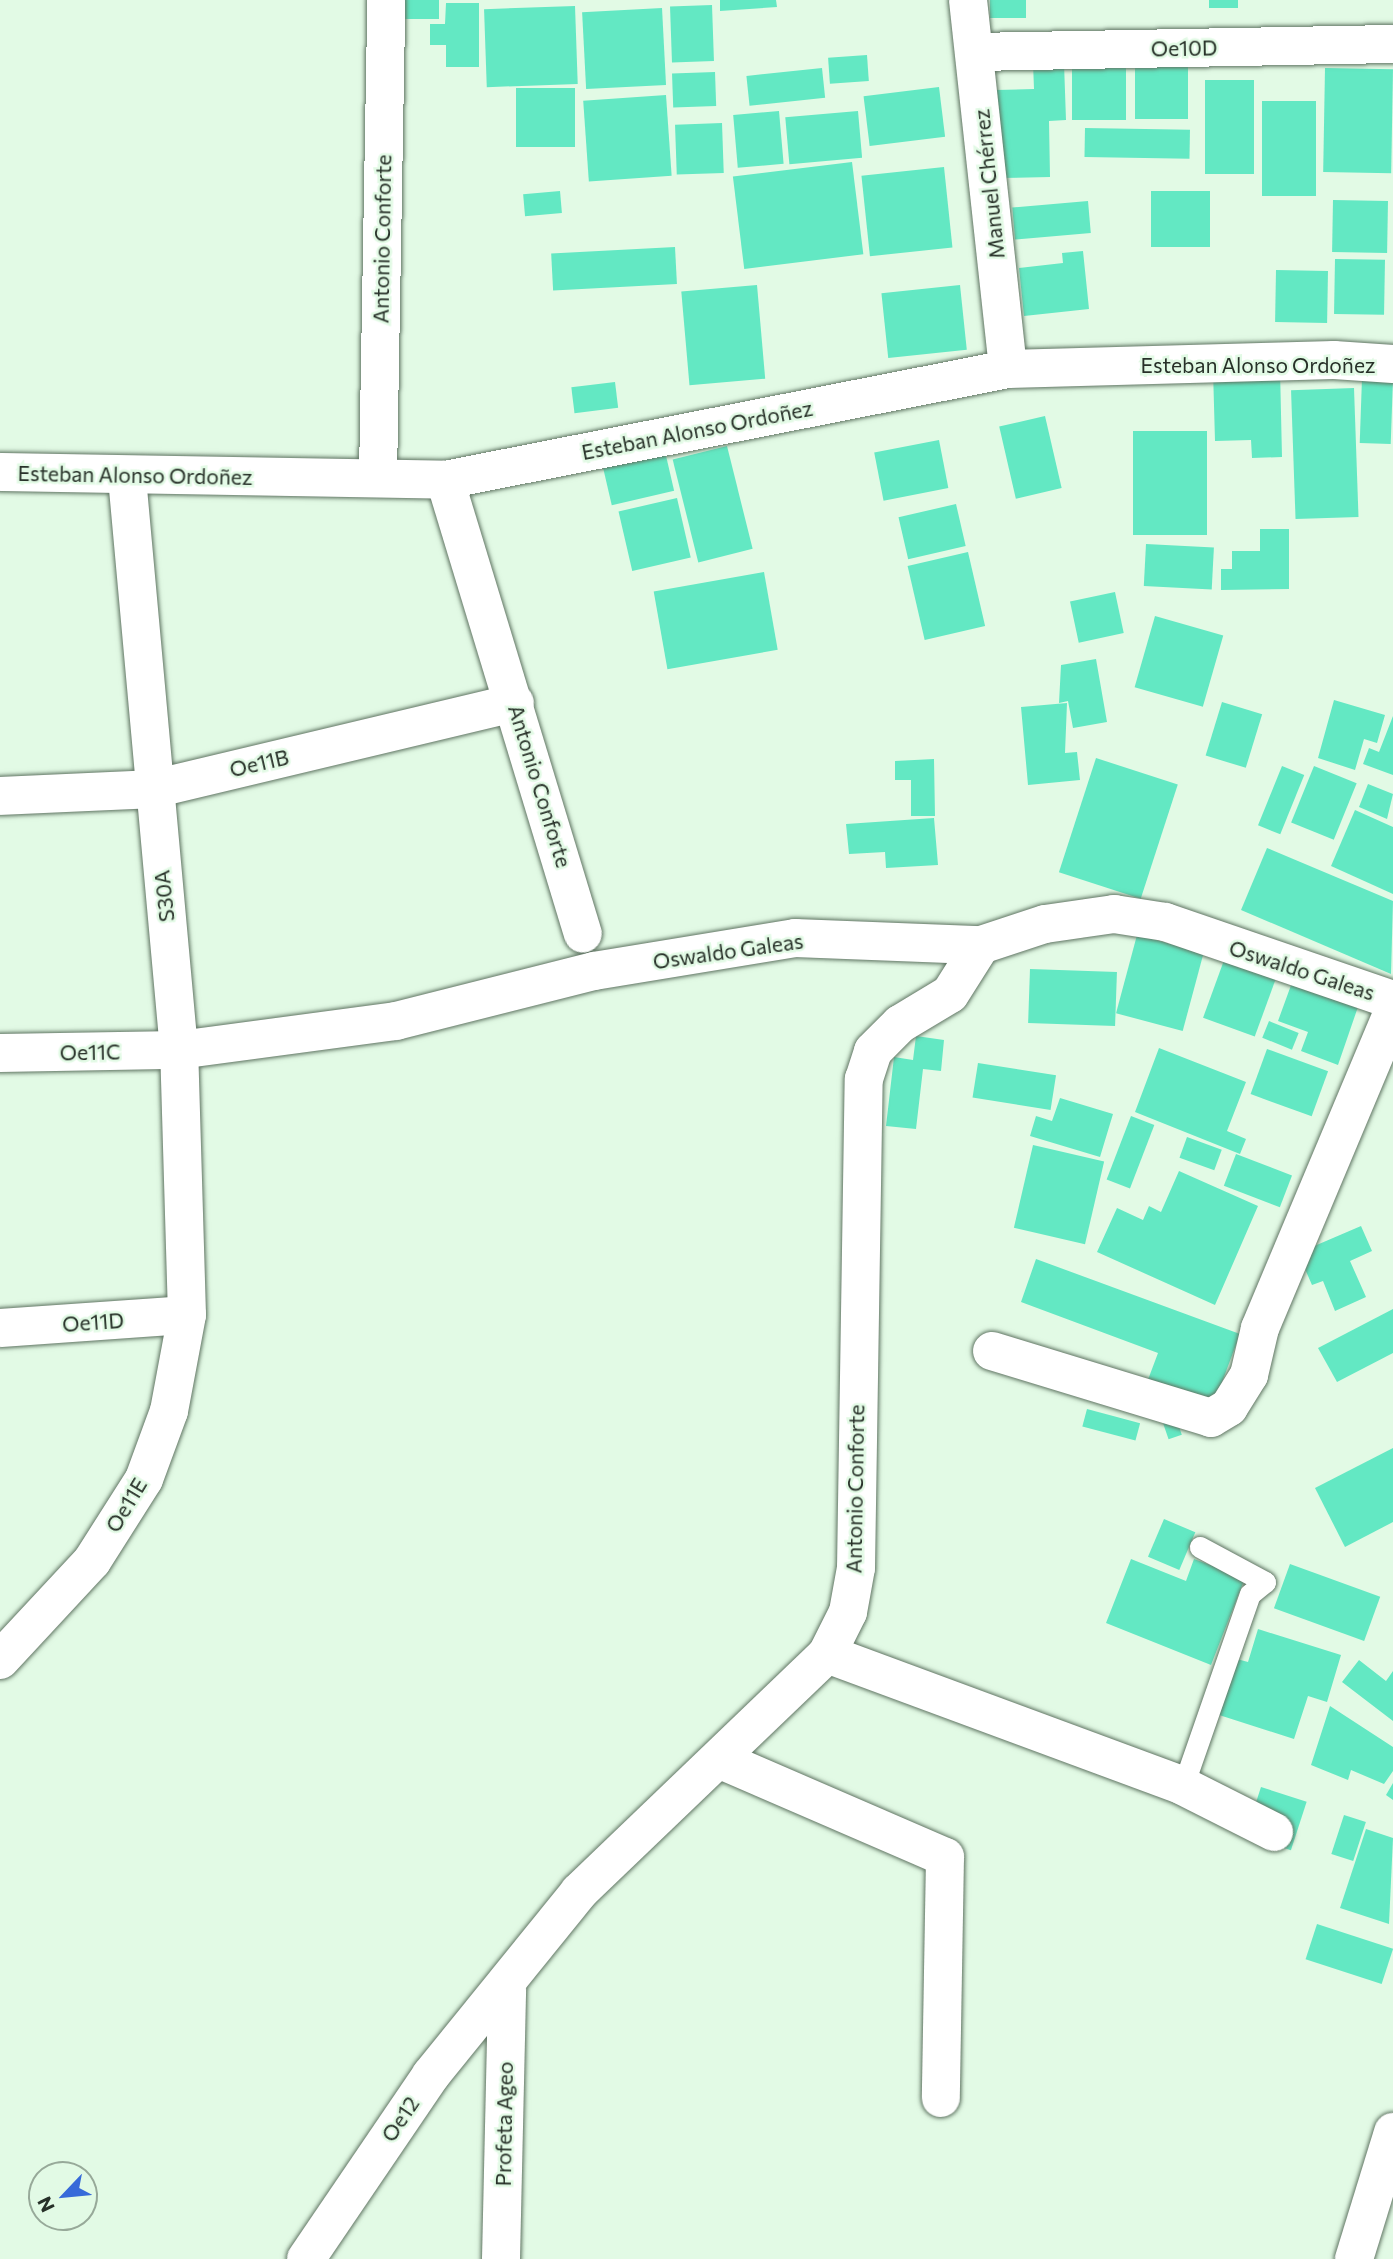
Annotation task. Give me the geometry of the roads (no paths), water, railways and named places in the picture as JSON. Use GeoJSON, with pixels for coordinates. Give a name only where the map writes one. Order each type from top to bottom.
{"type":"FeatureCollection","features":[{"type":"Feature","properties":{"kind":"street","name":"Antonio Conforte"},"geometry":{"type":"LineString","coordinates":[[378,477],[386,0]]}},
{"type":"Feature","properties":{"kind":"street","name":"Manuel Chérrez"},"geometry":{"type":"LineString","coordinates":[[968,0],[1007,369]]}},
{"type":"Feature","properties":{"kind":"street","name":"Oe10D"},"geometry":{"type":"LineString","coordinates":[[975,52],[1393,44]]}},
{"type":"Feature","properties":{"kind":"street","name":"Esteban Alonso Ordoñez"},"geometry":{"type":"LineString","coordinates":[[0,472],[127,478],[378,477],[445,480],[1007,369],[1334,360],[1393,364]]}},
{"type":"Feature","properties":{"kind":"street","name":"S30A"},"geometry":{"type":"LineString","coordinates":[[127,478],[153,789],[179,1050],[187,1315]]}},
{"type":"Feature","properties":{"kind":"street","name":"Antonio Conforte"},"geometry":{"type":"LineString","coordinates":[[445,480],[583,933]]}},
{"type":"Feature","properties":{"kind":"street","name":"Oe11B"},"geometry":{"type":"LineString","coordinates":[[0,796],[153,789],[515,703]]}},
{"type":"Feature","properties":{"kind":"street","name":"Oswaldo Galeas"},"geometry":{"type":"LineString","coordinates":[[179,1050],[396,1021],[594,971],[795,938],[981,945],[1045,924],[1114,914],[1165,922],[1393,1000]]}},
{"type":"Feature","properties":{"kind":"street","name":"Antonio Conforte"},"geometry":{"type":"LineString","coordinates":[[507,1989],[579,1892],[721,1760],[827,1654],[848,1612],[856,1568],[863,1079],[873,1052],[900,1024],[950,994],[981,945]]}},
{"type":"Feature","properties":{"kind":"street"},"geometry":{"type":"LineString","coordinates":[[992,1351],[1211,1418],[1229,1407],[1248,1375],[1260,1328],[1393,1011]]}},
{"type":"Feature","properties":{"kind":"street","name":"Oe11C"},"geometry":{"type":"LineString","coordinates":[[0,1054],[179,1050]]}},
{"type":"Feature","properties":{"kind":"street","name":"Oe11D"},"geometry":{"type":"LineString","coordinates":[[0,1328],[187,1315]]}},
{"type":"Feature","properties":{"kind":"street","name":"Oe11E"},"geometry":{"type":"LineString","coordinates":[[0,1660],[92,1560],[144,1479],[169,1411],[187,1315]]}},
{"type":"Feature","properties":{"kind":"street"},"geometry":{"type":"LineString","coordinates":[[827,1654],[1184,1786],[1210,1805],[1274,1832]]}},
{"type":"Feature","properties":{"kind":"street"},"geometry":{"type":"LineString","coordinates":[[721,1760],[945,1857],[941,2098]]}},
{"type":"Feature","properties":{"kind":"street","name":"Oe12"},"geometry":{"type":"LineString","coordinates":[[306,2259],[431,2075],[507,1989]]}},
{"type":"Feature","properties":{"kind":"street","name":"Profeta Ageo"},"geometry":{"type":"LineString","coordinates":[[501,2259],[507,1989]]}},
{"type":"Feature","properties":{"kind":"street"},"geometry":{"type":"LineString","coordinates":[[1354,2259],[1393,2132]]}},
{"type":"Feature","properties":{"kind":"lane"},"geometry":{"type":"LineString","coordinates":[[1184,1786],[1250,1594],[1265,1582],[1199,1547]]}}]}
